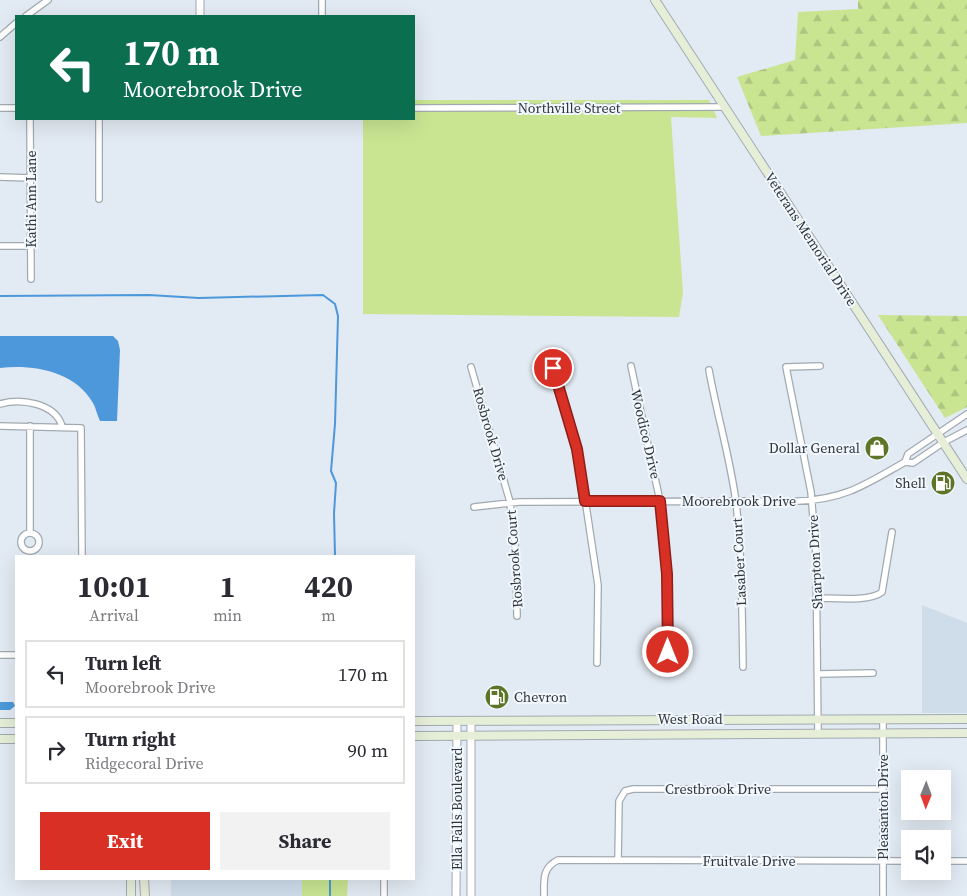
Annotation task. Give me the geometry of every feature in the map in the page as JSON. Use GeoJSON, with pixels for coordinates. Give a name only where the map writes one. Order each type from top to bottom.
{"type":"FeatureCollection","features":[{"type":"Feature","properties":{"kind":"main road","name":"Veterans Memorial Drive"},"geometry":{"type":"LineString","coordinates":[[656,0],[967,479]]}},
{"type":"Feature","properties":{"kind":"main road"},"geometry":{"type":"LineString","coordinates":[[685,735],[686,719]]}},
{"type":"Feature","properties":{"kind":"main road","name":"West Road"},"geometry":{"type":"LineString","coordinates":[[415,721],[967,719]]}},
{"type":"Feature","properties":{"kind":"main road"},"geometry":{"type":"LineString","coordinates":[[586,720],[587,735]]}},
{"type":"Feature","properties":{"kind":"main road"},"geometry":{"type":"LineString","coordinates":[[0,724],[15,723]]}},
{"type":"Feature","properties":{"kind":"main road","name":"West Road"},"geometry":{"type":"LineString","coordinates":[[415,736],[967,733]]}},
{"type":"Feature","properties":{"kind":"main road"},"geometry":{"type":"LineString","coordinates":[[0,739],[15,739]]}},
{"type":"Feature","properties":{"kind":"main road"},"geometry":{"type":"LineString","coordinates":[[130,880],[131,896]]}},
{"type":"Feature","properties":{"kind":"main road"},"geometry":{"type":"LineString","coordinates":[[144,880],[145,896]]}},
{"type":"Feature","properties":{"kind":"street"},"geometry":{"type":"LineString","coordinates":[[27,15],[48,0]]}},
{"type":"Feature","properties":{"kind":"street"},"geometry":{"type":"LineString","coordinates":[[200,0],[200,15]]}},
{"type":"Feature","properties":{"kind":"street"},"geometry":{"type":"LineString","coordinates":[[322,0],[322,15]]}},
{"type":"Feature","properties":{"kind":"street"},"geometry":{"type":"LineString","coordinates":[[0,37],[15,25]]}},
{"type":"Feature","properties":{"kind":"street","name":"Northville Street"},"geometry":{"type":"LineString","coordinates":[[415,108],[724,107]]}},
{"type":"Feature","properties":{"kind":"street"},"geometry":{"type":"LineString","coordinates":[[0,108],[15,108]]}},
{"type":"Feature","properties":{"kind":"street","name":"Kathi Ann Lane"},"geometry":{"type":"LineString","coordinates":[[30,120],[31,279]]}},
{"type":"Feature","properties":{"kind":"street"},"geometry":{"type":"LineString","coordinates":[[99,120],[99,199]]}},
{"type":"Feature","properties":{"kind":"street"},"geometry":{"type":"LineString","coordinates":[[0,177],[30,178]]}},
{"type":"Feature","properties":{"kind":"street"},"geometry":{"type":"LineString","coordinates":[[0,246],[31,246]]}},
{"type":"Feature","properties":{"kind":"street","name":"Woodico Drive"},"geometry":{"type":"LineString","coordinates":[[631,366],[660,501],[667,574],[668,667]]}},
{"type":"Feature","properties":{"kind":"street","name":"Sharpton Drive"},"geometry":{"type":"LineString","coordinates":[[818,734],[818,598],[811,501],[786,367],[820,366]]}},
{"type":"Feature","properties":{"kind":"street","name":"Rosbrook Drive"},"geometry":{"type":"LineString","coordinates":[[471,367],[510,502]]}},
{"type":"Feature","properties":{"kind":"street"},"geometry":{"type":"LineString","coordinates":[[553,368],[577,449],[598,585],[597,663]]}},
{"type":"Feature","properties":{"kind":"street","name":"Lasaber Court"},"geometry":{"type":"LineString","coordinates":[[709,370],[728,452],[736,501],[740,539],[743,667]]}},
{"type":"Feature","properties":{"kind":"street"},"geometry":{"type":"LineString","coordinates":[[0,404],[16,401],[44,407],[60,419],[62,426]]}},
{"type":"Feature","properties":{"kind":"street","name":"Moorebrook Drive"},"geometry":{"type":"LineString","coordinates":[[905,462],[908,454],[967,414]]}},
{"type":"Feature","properties":{"kind":"street"},"geometry":{"type":"LineString","coordinates":[[0,426],[62,426],[81,428],[82,555]]}},
{"type":"Feature","properties":{"kind":"street"},"geometry":{"type":"LineString","coordinates":[[30,426],[30,533]]}},
{"type":"Feature","properties":{"kind":"street","name":"Moorebrook Drive"},"geometry":{"type":"LineString","coordinates":[[474,507],[510,502],[811,501],[845,495],[905,462],[913,463],[944,442],[967,430]]}},
{"type":"Feature","properties":{"kind":"street","name":"Rosbrook Court"},"geometry":{"type":"LineString","coordinates":[[510,502],[516,554],[517,616]]}},
{"type":"Feature","properties":{"kind":"street"},"geometry":{"type":"LineString","coordinates":[[818,598],[865,598],[877,596],[882,592],[892,532]]}},
{"type":"Feature","properties":{"kind":"street"},"geometry":{"type":"LineString","coordinates":[[30,533],[36,535],[39,542],[30,553],[21,543],[22,537],[30,533]]}},
{"type":"Feature","properties":{"kind":"street"},"geometry":{"type":"LineString","coordinates":[[0,655],[15,655]]}},
{"type":"Feature","properties":{"kind":"street"},"geometry":{"type":"LineString","coordinates":[[818,674],[873,673]]}},
{"type":"Feature","properties":{"kind":"street","name":"Pleasanton Drive"},"geometry":{"type":"LineString","coordinates":[[883,896],[882,789],[884,719]]}},
{"type":"Feature","properties":{"kind":"street","name":"Ella Falls Boulevard"},"geometry":{"type":"LineString","coordinates":[[456,896],[457,721]]}},
{"type":"Feature","properties":{"kind":"street","name":"Ella Falls Boulevard"},"geometry":{"type":"LineString","coordinates":[[471,721],[471,896]]}},
{"type":"Feature","properties":{"kind":"street","name":"Crestbrook Drive"},"geometry":{"type":"LineString","coordinates":[[618,860],[619,801],[626,791],[632,789],[882,789]]}},
{"type":"Feature","properties":{"kind":"street","name":"Fruitvale Drive"},"geometry":{"type":"LineString","coordinates":[[544,896],[544,872],[549,864],[558,860],[901,861]]}},
{"type":"Feature","properties":{"kind":"street"},"geometry":{"type":"LineString","coordinates":[[951,861],[967,861]]}},
{"type":"Feature","properties":{"kind":"street"},"geometry":{"type":"LineString","coordinates":[[384,880],[384,896]]}},
{"type":"Feature","properties":{"kind":"shaded area"},"geometry":{"type":"Polygon","coordinates":[[[922,605],[967,623],[967,713],[922,713],[922,605]]]}},
{"type":"Feature","properties":{"kind":"shaded area"},"geometry":{"type":"Polygon","coordinates":[[[171,880],[302,880],[302,896],[171,896],[171,880]]]}},
{"type":"Feature","properties":{"kind":"green space"},"geometry":{"type":"Polygon","coordinates":[[[858,0],[967,0],[967,123],[761,136],[737,77],[795,60],[798,12],[858,9],[858,0]]]}},
{"type":"Feature","properties":{"kind":"green space"},"geometry":{"type":"Polygon","coordinates":[[[415,100],[709,100],[717,118],[671,117],[683,293],[679,317],[363,314],[363,120],[415,120],[415,100]]]}},
{"type":"Feature","properties":{"kind":"green space"},"geometry":{"type":"Polygon","coordinates":[[[878,315],[967,316],[967,407],[945,418],[878,315]]]}},
{"type":"Feature","properties":{"kind":"green space"},"geometry":{"type":"Polygon","coordinates":[[[302,880],[348,880],[347,896],[302,896],[302,880]]]}},
{"type":"Feature","properties":{"kind":"water"},"geometry":{"type":"Polygon","coordinates":[[[0,336],[113,336],[118,341],[120,350],[117,421],[100,421],[94,405],[85,392],[75,383],[64,377],[52,372],[26,367],[0,368],[0,336]]]}},
{"type":"Feature","properties":{"kind":"water"},"geometry":{"type":"Polygon","coordinates":[[[0,702],[13,702],[15,706],[10,710],[0,710],[0,702]]]}},
{"type":"Feature","properties":{"kind":"waterway"},"geometry":{"type":"LineString","coordinates":[[0,296],[149,295],[199,298],[323,295],[335,304],[338,316],[335,424],[331,471],[336,483],[334,513],[335,555]]}},
{"type":"Feature","properties":{"kind":"waterway"},"geometry":{"type":"LineString","coordinates":[[330,880],[330,896]]}},
{"type":"Feature","properties":{"kind":"place","name":"Dollar General"},"geometry":{"type":"Point","coordinates":[877,448]}},
{"type":"Feature","properties":{"kind":"place","name":"Shell"},"geometry":{"type":"Point","coordinates":[943,483]}},
{"type":"Feature","properties":{"kind":"place","name":"Chevron"},"geometry":{"type":"Point","coordinates":[497,697]}},
{"type":"Feature","properties":{"kind":"route"},"geometry":{"type":"LineString","coordinates":[[553,368],[577,449],[585,501],[660,501],[667,574],[668,652]]}}]}
